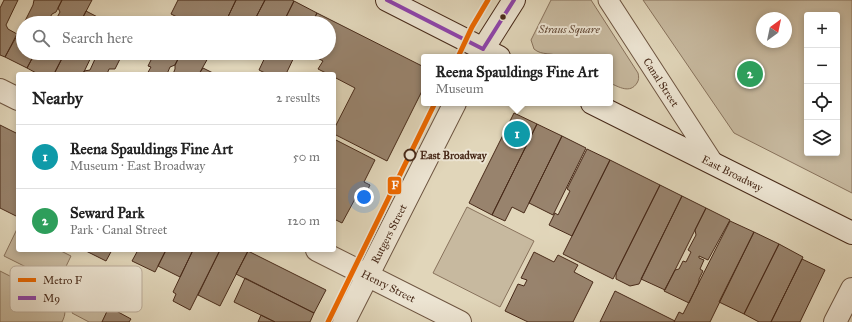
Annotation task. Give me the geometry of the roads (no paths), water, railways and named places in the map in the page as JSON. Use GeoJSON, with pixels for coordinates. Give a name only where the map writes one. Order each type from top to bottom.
{"type":"FeatureCollection","features":[{"type":"Feature","properties":{"kind":"street"},"geometry":{"type":"LineString","coordinates":[[387,0],[487,54],[514,0]]}},
{"type":"Feature","properties":{"kind":"street","name":"Canal Street"},"geometry":{"type":"LineString","coordinates":[[608,0],[715,165]]}},
{"type":"Feature","properties":{"kind":"street"},"geometry":{"type":"LineString","coordinates":[[0,90],[16,98]]}},
{"type":"Feature","properties":{"kind":"street","name":"Rutgers Street"},"geometry":{"type":"LineString","coordinates":[[344,322],[453,106]]}},
{"type":"Feature","properties":{"kind":"street","name":"East Broadway"},"geometry":{"type":"LineString","coordinates":[[598,106],[852,233]]}},
{"type":"Feature","properties":{"kind":"street","name":"Henry Street"},"geometry":{"type":"LineString","coordinates":[[321,252],[460,322]]}},
{"type":"Feature","properties":{"kind":"street"},"geometry":{"type":"LineString","coordinates":[[835,322],[852,289]]}},
{"type":"Feature","properties":{"kind":"metro line","name":"F"},"geometry":{"type":"LineString","coordinates":[[459,54],[472,27],[488,0]]}},
{"type":"Feature","properties":{"kind":"metro line","name":"F"},"geometry":{"type":"LineString","coordinates":[[328,322],[434,106]]}},
{"type":"Feature","properties":{"kind":"place","name":"Seward Park"},"geometry":{"type":"Point","coordinates":[750,74]}},
{"type":"Feature","properties":{"kind":"place","name":"Reena Spauldings Fine Art"},"geometry":{"type":"Point","coordinates":[517,134]}},
{"type":"Feature","properties":{"kind":"place","name":"East Broadway"},"geometry":{"type":"Point","coordinates":[410,155]}},
{"type":"Feature","properties":{"kind":"park label","name":"Straus Square"},"geometry":{"type":"Point","coordinates":[569,29]}}]}
